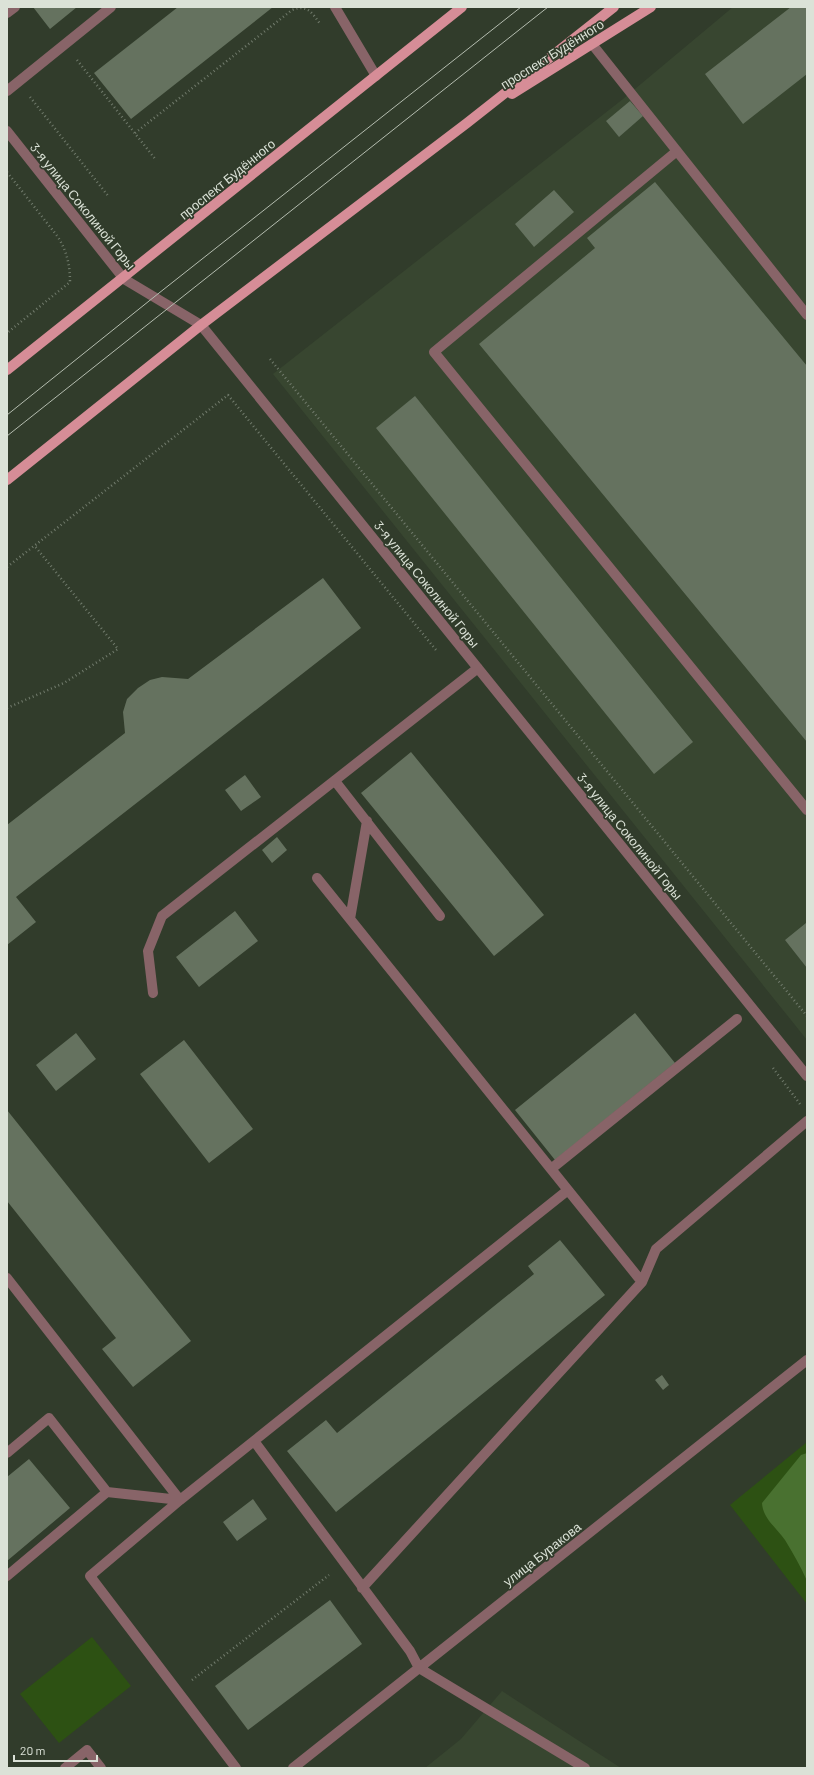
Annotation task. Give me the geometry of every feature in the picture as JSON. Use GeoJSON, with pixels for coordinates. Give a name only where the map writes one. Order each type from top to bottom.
{"type":"FeatureCollection","features":[{"type":"Feature","properties":{"kind":"main road","name":"проспект Будённого"},"geometry":{"type":"LineString","coordinates":[[7,370],[124,279],[462,7]]}},
{"type":"Feature","properties":{"kind":"main road","name":"проспект Будённого"},"geometry":{"type":"LineString","coordinates":[[7,480],[201,324],[467,123],[614,7]]}},
{"type":"Feature","properties":{"kind":"main road","name":"проспект Будённого"},"geometry":{"type":"LineString","coordinates":[[467,123],[651,7]]}},
{"type":"Feature","properties":{"kind":"street"},"geometry":{"type":"LineString","coordinates":[[7,13],[15,7]]}},
{"type":"Feature","properties":{"kind":"street"},"geometry":{"type":"LineString","coordinates":[[7,90],[111,7]]}},
{"type":"Feature","properties":{"kind":"street"},"geometry":{"type":"LineString","coordinates":[[335,7],[376,76]]}},
{"type":"Feature","properties":{"kind":"street"},"geometry":{"type":"LineString","coordinates":[[592,44],[807,315]]}},
{"type":"Feature","properties":{"kind":"street","name":"3-я улица Соколиной Горы"},"geometry":{"type":"LineString","coordinates":[[7,131],[124,279],[201,324],[807,1076]]}},
{"type":"Feature","properties":{"kind":"street"},"geometry":{"type":"LineString","coordinates":[[677,151],[434,352],[807,810]]}},
{"type":"Feature","properties":{"kind":"street"},"geometry":{"type":"LineString","coordinates":[[153,993],[148,951],[162,916],[478,668]]}},
{"type":"Feature","properties":{"kind":"street"},"geometry":{"type":"LineString","coordinates":[[335,781],[440,916]]}},
{"type":"Feature","properties":{"kind":"street"},"geometry":{"type":"LineString","coordinates":[[350,919],[366,821]]}},
{"type":"Feature","properties":{"kind":"street"},"geometry":{"type":"LineString","coordinates":[[317,878],[642,1282]]}},
{"type":"Feature","properties":{"kind":"street"},"geometry":{"type":"LineString","coordinates":[[551,1169],[737,1019]]}},
{"type":"Feature","properties":{"kind":"street"},"geometry":{"type":"LineString","coordinates":[[362,1588],[642,1282],[656,1249],[807,1121]]}},
{"type":"Feature","properties":{"kind":"street"},"geometry":{"type":"LineString","coordinates":[[236,1768],[90,1576],[180,1500],[568,1190]]}},
{"type":"Feature","properties":{"kind":"street"},"geometry":{"type":"LineString","coordinates":[[7,1278],[180,1500]]}},
{"type":"Feature","properties":{"kind":"street","name":"улица Буракова"},"geometry":{"type":"LineString","coordinates":[[292,1768],[807,1360]]}},
{"type":"Feature","properties":{"kind":"street"},"geometry":{"type":"LineString","coordinates":[[7,1452],[49,1418],[107,1492],[180,1500]]}},
{"type":"Feature","properties":{"kind":"street"},"geometry":{"type":"LineString","coordinates":[[254,1441],[410,1651],[419,1668],[585,1768]]}},
{"type":"Feature","properties":{"kind":"street"},"geometry":{"type":"LineString","coordinates":[[7,1576],[107,1492]]}},
{"type":"Feature","properties":{"kind":"street"},"geometry":{"type":"LineString","coordinates":[[65,1768],[87,1750],[101,1768]]}},
{"type":"Feature","properties":{"kind":"path"},"geometry":{"type":"LineString","coordinates":[[135,133],[292,10],[298,7],[310,10],[323,28]]}},
{"type":"Feature","properties":{"kind":"path"},"geometry":{"type":"LineString","coordinates":[[65,44],[156,160]]}},
{"type":"Feature","properties":{"kind":"path"},"geometry":{"type":"LineString","coordinates":[[18,82],[109,197]]}},
{"type":"Feature","properties":{"kind":"path"},"geometry":{"type":"LineString","coordinates":[[7,172],[58,237],[69,262],[70,282],[7,333]]}},
{"type":"Feature","properties":{"kind":"path"},"geometry":{"type":"LineString","coordinates":[[58,237],[61,234]]}},
{"type":"Feature","properties":{"kind":"path"},"geometry":{"type":"LineString","coordinates":[[270,359],[807,1016]]}},
{"type":"Feature","properties":{"kind":"path"},"geometry":{"type":"LineString","coordinates":[[7,567],[228,395],[436,651]]}},
{"type":"Feature","properties":{"kind":"path"},"geometry":{"type":"LineString","coordinates":[[7,708],[64,683],[118,649],[34,546]]}},
{"type":"Feature","properties":{"kind":"path"},"geometry":{"type":"LineString","coordinates":[[770,1064],[802,1108]]}},
{"type":"Feature","properties":{"kind":"path"},"geometry":{"type":"LineString","coordinates":[[177,1691],[344,1563]]}},
{"type":"Feature","properties":{"kind":"shaded area"},"geometry":{"type":"Polygon","coordinates":[[[733,7],[807,7],[807,1040],[273,374],[623,99],[733,7]]]}},
{"type":"Feature","properties":{"kind":"shaded area"},"geometry":{"type":"Polygon","coordinates":[[[502,1691],[621,1768],[425,1768],[461,1739],[502,1691]]]}},
{"type":"Feature","properties":{"kind":"green space"},"geometry":{"type":"Polygon","coordinates":[[[807,1442],[807,1604],[730,1505],[807,1442]]]}},
{"type":"Feature","properties":{"kind":"green space"},"geometry":{"type":"Polygon","coordinates":[[[807,1453],[807,1581],[785,1540],[767,1518],[762,1503],[801,1455],[807,1453]]]}},
{"type":"Feature","properties":{"kind":"green space"},"geometry":{"type":"Polygon","coordinates":[[[92,1637],[131,1686],[59,1743],[20,1694],[92,1637]]]}},
{"type":"Feature","properties":{"kind":"building"},"geometry":{"type":"Polygon","coordinates":[[[33,7],[77,7],[50,29],[33,7]]]}},
{"type":"Feature","properties":{"kind":"building"},"geometry":{"type":"Polygon","coordinates":[[[178,7],[273,7],[131,119],[94,73],[178,7]]]}},
{"type":"Feature","properties":{"kind":"building"},"geometry":{"type":"Polygon","coordinates":[[[791,7],[807,7],[807,74],[743,124],[705,74],[791,7]]]}},
{"type":"Feature","properties":{"kind":"building"},"geometry":{"type":"Polygon","coordinates":[[[630,101],[643,116],[619,137],[606,121],[630,101]]]}},
{"type":"Feature","properties":{"kind":"building"},"geometry":{"type":"Polygon","coordinates":[[[655,182],[807,366],[807,742],[479,344],[595,248],[587,238],[655,182]]]}},
{"type":"Feature","properties":{"kind":"building"},"geometry":{"type":"Polygon","coordinates":[[[554,190],[574,212],[534,247],[515,224],[554,190]]]}},
{"type":"Feature","properties":{"kind":"building"},"geometry":{"type":"Polygon","coordinates":[[[415,396],[693,742],[654,774],[376,428],[415,396]]]}},
{"type":"Feature","properties":{"kind":"building"},"geometry":{"type":"Polygon","coordinates":[[[323,578],[361,628],[16,897],[36,922],[7,945],[7,825],[125,733],[123,712],[127,699],[138,688],[150,680],[162,677],[188,679],[323,578]]]}},
{"type":"Feature","properties":{"kind":"building"},"geometry":{"type":"Polygon","coordinates":[[[411,752],[544,915],[494,956],[361,793],[411,752]]]}},
{"type":"Feature","properties":{"kind":"building"},"geometry":{"type":"Polygon","coordinates":[[[245,775],[261,797],[241,811],[225,790],[245,775]]]}},
{"type":"Feature","properties":{"kind":"building"},"geometry":{"type":"Polygon","coordinates":[[[277,837],[287,850],[272,863],[262,850],[277,837]]]}},
{"type":"Feature","properties":{"kind":"building"},"geometry":{"type":"Polygon","coordinates":[[[235,911],[258,941],[199,987],[176,957],[235,911]]]}},
{"type":"Feature","properties":{"kind":"building"},"geometry":{"type":"Polygon","coordinates":[[[806,923],[807,924],[807,968],[785,940],[806,923]]]}},
{"type":"Feature","properties":{"kind":"building"},"geometry":{"type":"Polygon","coordinates":[[[635,1013],[675,1063],[555,1160],[515,1110],[635,1013]]]}},
{"type":"Feature","properties":{"kind":"building"},"geometry":{"type":"Polygon","coordinates":[[[76,1033],[96,1059],[56,1091],[36,1065],[76,1033]]]}},
{"type":"Feature","properties":{"kind":"building"},"geometry":{"type":"Polygon","coordinates":[[[184,1040],[253,1129],[209,1163],[140,1074],[184,1040]]]}},
{"type":"Feature","properties":{"kind":"building"},"geometry":{"type":"Polygon","coordinates":[[[7,1110],[191,1341],[133,1387],[102,1349],[116,1338],[7,1201],[7,1110]]]}},
{"type":"Feature","properties":{"kind":"building"},"geometry":{"type":"Polygon","coordinates":[[[560,1240],[605,1295],[336,1512],[287,1451],[326,1420],[337,1433],[534,1274],[528,1266],[560,1240]]]}},
{"type":"Feature","properties":{"kind":"building"},"geometry":{"type":"Polygon","coordinates":[[[662,1375],[669,1385],[663,1390],[655,1380],[662,1375]]]}},
{"type":"Feature","properties":{"kind":"building"},"geometry":{"type":"Polygon","coordinates":[[[29,1459],[70,1508],[7,1561],[7,1477],[29,1459]]]}},
{"type":"Feature","properties":{"kind":"building"},"geometry":{"type":"Polygon","coordinates":[[[253,1499],[267,1519],[237,1541],[223,1522],[253,1499]]]}},
{"type":"Feature","properties":{"kind":"building"},"geometry":{"type":"Polygon","coordinates":[[[330,1600],[362,1644],[248,1730],[215,1686],[330,1600]]]}},
{"type":"Feature","properties":{"kind":"tram line"},"geometry":{"type":"LineString","coordinates":[[7,415],[521,7]]}},
{"type":"Feature","properties":{"kind":"tram line"},"geometry":{"type":"LineString","coordinates":[[7,436],[548,7]]}}]}
